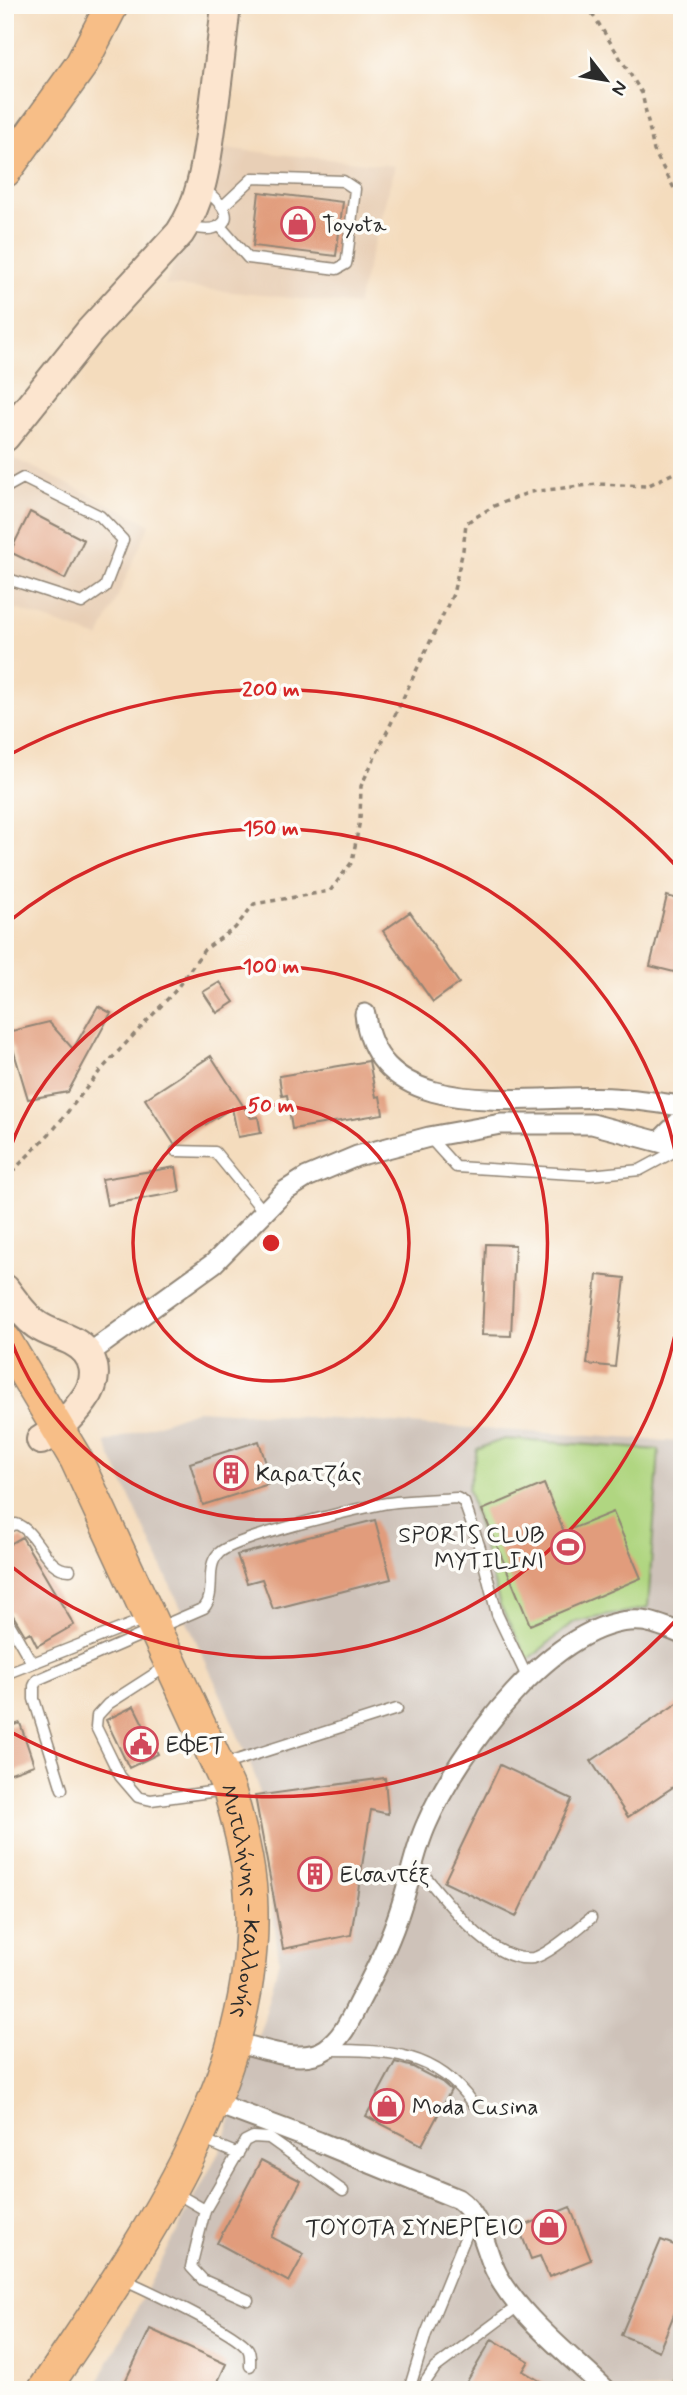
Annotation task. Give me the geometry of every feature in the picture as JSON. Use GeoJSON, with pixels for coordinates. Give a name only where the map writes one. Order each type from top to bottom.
{"type":"FeatureCollection","features":[{"type":"Feature","properties":{"kind":"main road"},"geometry":{"type":"LineString","coordinates":[[5,171],[81,65],[111,5]]}},
{"type":"Feature","properties":{"kind":"main road","name":"Μυτιλήνης - Καλλονής"},"geometry":{"type":"LineString","coordinates":[[5,1340],[45,1427],[146,1613],[224,1778],[245,1847],[251,1899],[250,1955],[243,2004],[234,2042],[212,2102],[170,2189],[119,2277],[44,2390]]}},
{"type":"Feature","properties":{"kind":"main road","name":"Μυτιλήνης - Καλλονής"},"geometry":{"type":"LineString","coordinates":[[8,1385],[45,1427]]}},
{"type":"Feature","properties":{"kind":"street"},"geometry":{"type":"LineString","coordinates":[[5,437],[90,331],[185,227],[198,199],[207,157],[226,5]]}},
{"type":"Feature","properties":{"kind":"street"},"geometry":{"type":"LineString","coordinates":[[365,1014],[368,1033],[385,1065],[400,1077],[434,1092],[472,1098],[612,1098],[682,1106]]}},
{"type":"Feature","properties":{"kind":"street"},"geometry":{"type":"LineString","coordinates":[[660,1141],[682,1119]]}},
{"type":"Feature","properties":{"kind":"street"},"geometry":{"type":"LineString","coordinates":[[88,1354],[214,1263],[285,1191],[307,1177],[357,1156],[429,1137],[501,1124],[592,1124],[682,1148]]}},
{"type":"Feature","properties":{"kind":"street"},"geometry":{"type":"LineString","coordinates":[[5,1289],[36,1325],[73,1341],[88,1354],[95,1368],[92,1388],[82,1403],[45,1427]]}},
{"type":"Feature","properties":{"kind":"street"},"geometry":{"type":"LineString","coordinates":[[234,2042],[300,2057],[313,2056],[325,2050],[342,2036],[384,1953],[401,1909],[426,1823],[462,1759],[484,1728],[528,1679],[579,1637],[598,1628],[642,1620],[682,1634]]}},
{"type":"Feature","properties":{"kind":"street"},"geometry":{"type":"LineString","coordinates":[[212,2102],[319,2142],[458,2199],[468,2206],[496,2273],[518,2306],[606,2390]]}},
{"type":"Feature","properties":{"kind":"lane"},"geometry":{"type":"LineString","coordinates":[[220,226],[248,258],[337,269],[346,264],[356,194],[352,185],[343,181],[257,177],[249,181],[223,206]]}},
{"type":"Feature","properties":{"kind":"lane"},"geometry":{"type":"LineString","coordinates":[[185,227],[214,229],[220,226],[226,213],[223,206],[201,187]]}},
{"type":"Feature","properties":{"kind":"lane"},"geometry":{"type":"LineString","coordinates":[[5,488],[23,478],[100,516],[123,540],[105,587],[82,603],[5,578]]}},
{"type":"Feature","properties":{"kind":"lane"},"geometry":{"type":"LineString","coordinates":[[429,1137],[457,1167],[590,1175],[640,1170],[682,1148]]}},
{"type":"Feature","properties":{"kind":"lane"},"geometry":{"type":"LineString","coordinates":[[176,1151],[215,1152],[264,1212]]}},
{"type":"Feature","properties":{"kind":"lane"},"geometry":{"type":"LineString","coordinates":[[5,1674],[146,1613],[206,1606],[213,1562],[226,1548],[262,1535],[382,1504],[457,1498],[467,1505],[497,1614],[528,1679]]}},
{"type":"Feature","properties":{"kind":"lane"},"geometry":{"type":"LineString","coordinates":[[5,1528],[16,1524],[24,1527],[54,1564],[62,1570],[70,1570]]}},
{"type":"Feature","properties":{"kind":"lane"},"geometry":{"type":"LineString","coordinates":[[62,1789],[34,1699],[34,1686],[42,1676],[146,1613]]}},
{"type":"Feature","properties":{"kind":"lane"},"geometry":{"type":"LineString","coordinates":[[5,1616],[32,1663]]}},
{"type":"Feature","properties":{"kind":"lane"},"geometry":{"type":"LineString","coordinates":[[170,1663],[108,1704],[97,1716],[96,1727],[120,1776],[138,1797],[151,1800],[224,1778],[397,1710]]}},
{"type":"Feature","properties":{"kind":"lane"},"geometry":{"type":"LineString","coordinates":[[413,1863],[484,1942],[502,1953],[534,1958],[591,1918]]}},
{"type":"Feature","properties":{"kind":"lane"},"geometry":{"type":"LineString","coordinates":[[325,2050],[394,2052],[431,2066],[446,2075],[460,2086],[472,2103]]}},
{"type":"Feature","properties":{"kind":"lane"},"geometry":{"type":"LineString","coordinates":[[197,2137],[238,2154]]}},
{"type":"Feature","properties":{"kind":"lane"},"geometry":{"type":"LineString","coordinates":[[248,2300],[203,2280],[191,2267],[205,2210],[245,2141],[253,2137],[269,2138],[343,2190]]}},
{"type":"Feature","properties":{"kind":"lane"},"geometry":{"type":"LineString","coordinates":[[170,2189],[205,2210]]}},
{"type":"Feature","properties":{"kind":"lane"},"geometry":{"type":"LineString","coordinates":[[409,2390],[426,2334],[474,2216]]}},
{"type":"Feature","properties":{"kind":"lane"},"geometry":{"type":"LineString","coordinates":[[119,2277],[208,2321],[242,2343],[250,2355],[250,2366]]}},
{"type":"Feature","properties":{"kind":"lane"},"geometry":{"type":"LineString","coordinates":[[424,2390],[426,2381],[435,2368],[518,2306]]}},
{"type":"Feature","properties":{"kind":"path"},"geometry":{"type":"LineString","coordinates":[[587,5],[642,93],[654,151],[682,203]]}},
{"type":"Feature","properties":{"kind":"path"},"geometry":{"type":"LineString","coordinates":[[5,1179],[54,1129],[100,1070],[175,991],[204,950],[235,928],[254,904],[330,891],[352,862],[360,820],[361,786],[453,594],[466,523],[494,506],[530,492],[597,484],[647,486],[682,469]]}},
{"type":"Feature","properties":{"kind":"shaded area"},"geometry":{"type":"Polygon","coordinates":[[[221,148],[395,166],[357,305],[165,285],[221,148]]]}},
{"type":"Feature","properties":{"kind":"shaded area"},"geometry":{"type":"Polygon","coordinates":[[[8,455],[150,524],[99,638],[5,605],[5,462],[8,455]]]}},
{"type":"Feature","properties":{"kind":"shaded area"},"geometry":{"type":"Polygon","coordinates":[[[198,1410],[682,1442],[682,2390],[94,2390],[223,2144],[264,2018],[279,1960],[257,1781],[220,1693],[105,1443],[198,1410]]]}},
{"type":"Feature","properties":{"kind":"green space","name":"SPORTS CLUB MYTILINI"},"geometry":{"type":"Polygon","coordinates":[[[504,1439],[659,1450],[648,1608],[574,1622],[528,1660],[500,1605],[468,1489],[477,1449],[504,1439]]]}},
{"type":"Feature","properties":{"kind":"building","name":"Toyota"},"geometry":{"type":"Polygon","coordinates":[[[259,192],[343,202],[336,256],[253,246],[259,192]]]}},
{"type":"Feature","properties":{"kind":"building"},"geometry":{"type":"Polygon","coordinates":[[[30,512],[84,540],[65,579],[10,552],[30,512]]]}},
{"type":"Feature","properties":{"kind":"building"},"geometry":{"type":"Polygon","coordinates":[[[667,896],[682,900],[682,974],[650,966],[667,896]]]}},
{"type":"Feature","properties":{"kind":"building"},"geometry":{"type":"Polygon","coordinates":[[[410,912],[459,983],[433,1002],[383,931],[410,912]]]}},
{"type":"Feature","properties":{"kind":"building"},"geometry":{"type":"Polygon","coordinates":[[[220,982],[234,1002],[217,1013],[203,992],[220,982]]]}},
{"type":"Feature","properties":{"kind":"building"},"geometry":{"type":"Polygon","coordinates":[[[98,1006],[111,1013],[68,1092],[28,1099],[8,1032],[49,1022],[73,1049],[98,1006]]]}},
{"type":"Feature","properties":{"kind":"building"},"geometry":{"type":"Polygon","coordinates":[[[211,1056],[251,1118],[258,1117],[261,1133],[238,1137],[232,1108],[174,1144],[145,1099],[211,1056]]]}},
{"type":"Feature","properties":{"kind":"building"},"geometry":{"type":"Polygon","coordinates":[[[369,1061],[376,1097],[380,1096],[383,1114],[292,1129],[287,1095],[282,1096],[279,1076],[369,1061]]]}},
{"type":"Feature","properties":{"kind":"building"},"geometry":{"type":"Polygon","coordinates":[[[176,1167],[180,1192],[107,1205],[102,1179],[176,1167]]]}},
{"type":"Feature","properties":{"kind":"building"},"geometry":{"type":"Polygon","coordinates":[[[486,1244],[515,1245],[511,1336],[482,1335],[486,1244]]]}},
{"type":"Feature","properties":{"kind":"building"},"geometry":{"type":"Polygon","coordinates":[[[597,1275],[625,1278],[615,1367],[587,1364],[597,1275]]]}},
{"type":"Feature","properties":{"kind":"building","name":"Καρατζάς"},"geometry":{"type":"Polygon","coordinates":[[[259,1441],[272,1483],[203,1505],[190,1463],[259,1441]]]}},
{"type":"Feature","properties":{"kind":"building"},"geometry":{"type":"Polygon","coordinates":[[[544,1484],[564,1532],[613,1512],[641,1578],[530,1625],[482,1510],[544,1484]]]}},
{"type":"Feature","properties":{"kind":"building"},"geometry":{"type":"Polygon","coordinates":[[[375,1520],[391,1579],[273,1609],[262,1579],[247,1583],[237,1555],[375,1520]]]}},
{"type":"Feature","properties":{"kind":"building"},"geometry":{"type":"Polygon","coordinates":[[[22,1537],[74,1625],[37,1646],[30,1632],[25,1635],[11,1612],[5,1609],[5,1547],[22,1537]]]}},
{"type":"Feature","properties":{"kind":"building"},"geometry":{"type":"Polygon","coordinates":[[[682,1700],[682,1781],[628,1817],[591,1761],[682,1700]]]}},
{"type":"Feature","properties":{"kind":"building"},"geometry":{"type":"Polygon","coordinates":[[[134,1706],[158,1754],[129,1768],[106,1720],[134,1706]]]}},
{"type":"Feature","properties":{"kind":"building"},"geometry":{"type":"Polygon","coordinates":[[[20,1723],[34,1765],[5,1775],[5,1728],[20,1723]]]}},
{"type":"Feature","properties":{"kind":"building"},"geometry":{"type":"Polygon","coordinates":[[[500,1765],[572,1799],[516,1917],[444,1882],[500,1765]]]}},
{"type":"Feature","properties":{"kind":"building","name":"Εισαντέξ"},"geometry":{"type":"Polygon","coordinates":[[[385,1778],[388,1814],[371,1810],[351,1935],[283,1949],[255,1796],[385,1778]]]}},
{"type":"Feature","properties":{"kind":"building"},"geometry":{"type":"Polygon","coordinates":[[[395,2062],[413,2067],[442,2082],[451,2090],[422,2145],[366,2116],[395,2062]]]}},
{"type":"Feature","properties":{"kind":"building"},"geometry":{"type":"Polygon","coordinates":[[[261,2160],[301,2181],[271,2237],[304,2254],[289,2282],[217,2243],[261,2160]]]}},
{"type":"Feature","properties":{"kind":"building"},"geometry":{"type":"Polygon","coordinates":[[[570,2207],[591,2260],[549,2277],[540,2256],[531,2259],[519,2228],[570,2207]]]}},
{"type":"Feature","properties":{"kind":"building"},"geometry":{"type":"Polygon","coordinates":[[[661,2240],[682,2248],[682,2295],[659,2351],[621,2335],[661,2240]]]}},
{"type":"Feature","properties":{"kind":"building"},"geometry":{"type":"Polygon","coordinates":[[[150,2329],[226,2364],[214,2390],[121,2390],[150,2329]]]}},
{"type":"Feature","properties":{"kind":"building"},"geometry":{"type":"Polygon","coordinates":[[[492,2339],[529,2361],[523,2371],[555,2390],[462,2390],[492,2339]]]}},
{"type":"Feature","properties":{"kind":"place","name":"Toyota"},"geometry":{"type":"Point","coordinates":[298,224]}},
{"type":"Feature","properties":{"kind":"place","name":"Καρατζάς"},"geometry":{"type":"Point","coordinates":[231,1473]}},
{"type":"Feature","properties":{"kind":"place","name":"SPORTS CLUB MYTILINI"},"geometry":{"type":"Point","coordinates":[568,1547]}},
{"type":"Feature","properties":{"kind":"place","name":"ΕΦΕΤ"},"geometry":{"type":"Point","coordinates":[141,1744]}},
{"type":"Feature","properties":{"kind":"place","name":"Εισαντέξ"},"geometry":{"type":"Point","coordinates":[315,1874]}},
{"type":"Feature","properties":{"kind":"place","name":"Moda Cusina"},"geometry":{"type":"Point","coordinates":[387,2106]}},
{"type":"Feature","properties":{"kind":"place","name":"ΤΟΥΟΤΑ ΣΥΝΕΡΓΕΙΟ"},"geometry":{"type":"Point","coordinates":[549,2227]}}]}
